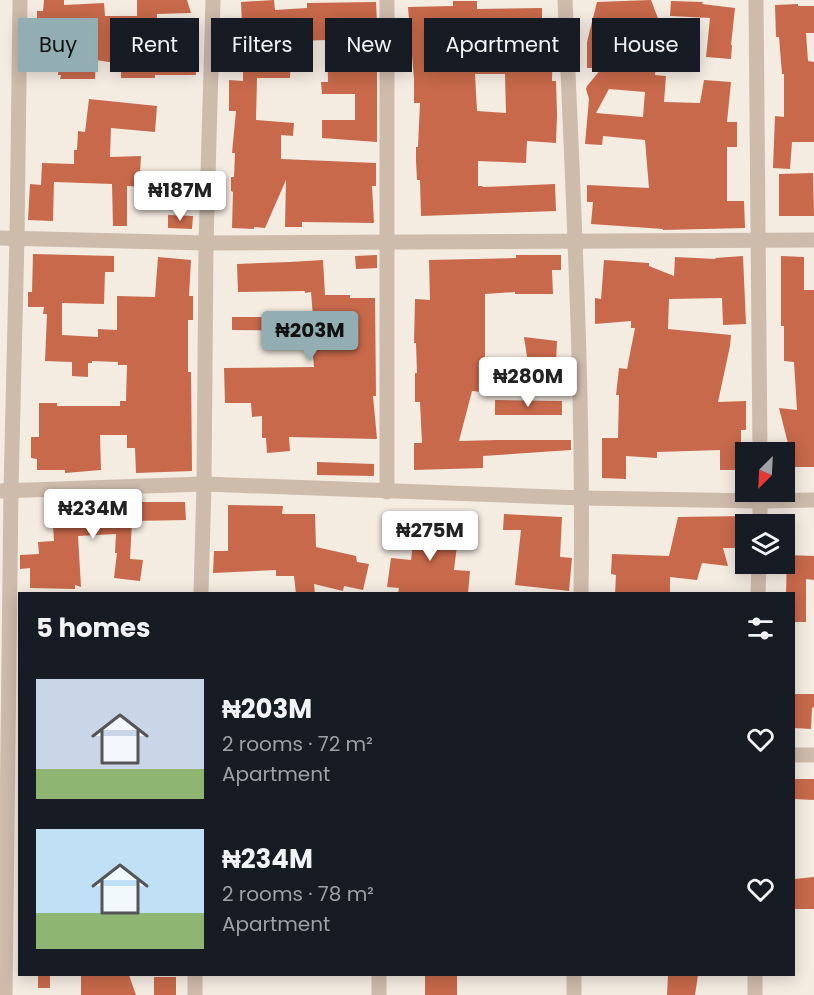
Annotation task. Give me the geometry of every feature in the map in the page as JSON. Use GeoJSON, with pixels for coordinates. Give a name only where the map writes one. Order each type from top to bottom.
{"type":"FeatureCollection","features":[{"type":"Feature","properties":{"kind":"street"},"geometry":{"type":"LineString","coordinates":[[5,995],[9,756],[5,490],[17,238],[20,0]]}},
{"type":"Feature","properties":{"kind":"street"},"geometry":{"type":"LineString","coordinates":[[201,592],[206,243],[213,0]]}},
{"type":"Feature","properties":{"kind":"street"},"geometry":{"type":"LineString","coordinates":[[387,0],[387,492]]}},
{"type":"Feature","properties":{"kind":"street"},"geometry":{"type":"LineString","coordinates":[[566,0],[582,498],[581,592]]}},
{"type":"Feature","properties":{"kind":"street"},"geometry":{"type":"LineString","coordinates":[[756,0],[760,442]]}},
{"type":"Feature","properties":{"kind":"street"},"geometry":{"type":"LineString","coordinates":[[0,238],[206,243],[814,240]]}},
{"type":"Feature","properties":{"kind":"street"},"geometry":{"type":"LineString","coordinates":[[5,490],[204,484],[582,498],[735,496]]}},
{"type":"Feature","properties":{"kind":"street"},"geometry":{"type":"LineString","coordinates":[[795,499],[814,500]]}},
{"type":"Feature","properties":{"kind":"street"},"geometry":{"type":"LineString","coordinates":[[758,592],[759,574]]}},
{"type":"Feature","properties":{"kind":"street"},"geometry":{"type":"LineString","coordinates":[[795,755],[814,754]]}},
{"type":"Feature","properties":{"kind":"street"},"geometry":{"type":"LineString","coordinates":[[195,976],[195,995]]}},
{"type":"Feature","properties":{"kind":"street"},"geometry":{"type":"LineString","coordinates":[[379,976],[379,995]]}},
{"type":"Feature","properties":{"kind":"street"},"geometry":{"type":"LineString","coordinates":[[574,976],[574,995]]}},
{"type":"Feature","properties":{"kind":"street"},"geometry":{"type":"LineString","coordinates":[[755,976],[755,995]]}},
{"type":"Feature","properties":{"kind":"building"},"geometry":{"type":"Polygon","coordinates":[[[44,0],[64,0],[64,5],[104,3],[105,16],[137,16],[137,0],[187,0],[191,13],[157,14],[157,18],[110,18],[110,62],[98,60],[98,18],[37,18],[37,11],[43,11],[44,0]]]}},
{"type":"Feature","properties":{"kind":"building"},"geometry":{"type":"Polygon","coordinates":[[[274,0],[275,10],[307,8],[307,3],[376,2],[377,18],[325,18],[325,40],[313,40],[313,18],[242,18],[241,2],[274,0]]]}},
{"type":"Feature","properties":{"kind":"building"},"geometry":{"type":"Polygon","coordinates":[[[651,0],[658,18],[593,18],[597,2],[651,0]]]}},
{"type":"Feature","properties":{"kind":"building"},"geometry":{"type":"Polygon","coordinates":[[[453,1],[477,1],[477,9],[542,8],[542,18],[424,18],[424,72],[552,72],[552,81],[556,81],[556,143],[527,141],[526,163],[478,161],[478,186],[555,184],[556,211],[421,216],[420,180],[417,180],[416,161],[420,103],[414,103],[412,18],[409,18],[408,7],[453,6],[453,1]],[[475,74],[477,111],[506,113],[505,74],[475,74]]]}},
{"type":"Feature","properties":{"kind":"building"},"geometry":{"type":"Polygon","coordinates":[[[671,1],[703,2],[702,4],[735,8],[731,59],[706,57],[710,18],[670,16],[671,1]]]}},
{"type":"Feature","properties":{"kind":"building"},"geometry":{"type":"Polygon","coordinates":[[[798,4],[798,6],[814,6],[814,33],[806,33],[808,61],[814,62],[814,142],[792,142],[790,169],[773,168],[775,116],[784,117],[784,74],[782,74],[779,37],[776,37],[775,5],[798,4]]]}},
{"type":"Feature","properties":{"kind":"building"},"geometry":{"type":"Polygon","coordinates":[[[592,22],[592,68],[587,68],[587,42],[592,22]]]}},
{"type":"Feature","properties":{"kind":"building"},"geometry":{"type":"Polygon","coordinates":[[[58,72],[95,72],[95,79],[60,79],[61,75],[58,75],[58,72]]]}},
{"type":"Feature","properties":{"kind":"building"},"geometry":{"type":"Polygon","coordinates":[[[121,72],[196,72],[196,75],[121,78],[121,72]]]}},
{"type":"Feature","properties":{"kind":"building"},"geometry":{"type":"Polygon","coordinates":[[[243,72],[290,72],[290,78],[257,78],[256,120],[294,123],[293,136],[281,135],[281,159],[376,163],[376,186],[372,186],[374,223],[302,222],[302,227],[285,227],[286,180],[265,228],[232,228],[231,177],[234,177],[235,153],[232,153],[236,111],[229,111],[229,80],[243,81],[243,72]]]}},
{"type":"Feature","properties":{"kind":"building"},"geometry":{"type":"Polygon","coordinates":[[[328,72],[377,72],[377,142],[322,138],[322,120],[355,120],[355,94],[322,94],[321,82],[328,82],[328,72]]]}},
{"type":"Feature","properties":{"kind":"building"},"geometry":{"type":"Polygon","coordinates":[[[599,72],[655,72],[655,75],[666,76],[664,102],[700,103],[704,80],[731,82],[727,122],[737,122],[737,147],[727,147],[727,201],[744,201],[745,228],[663,230],[591,224],[593,202],[587,202],[587,185],[649,188],[645,140],[603,136],[602,145],[585,144],[589,99],[587,86],[599,72]],[[609,89],[596,113],[643,117],[645,92],[609,89]]]}},
{"type":"Feature","properties":{"kind":"building"},"geometry":{"type":"Polygon","coordinates":[[[89,99],[157,106],[155,132],[111,128],[110,157],[141,156],[140,173],[167,175],[166,188],[127,186],[127,226],[113,226],[112,184],[54,182],[53,221],[28,220],[30,184],[41,185],[42,163],[74,164],[78,131],[85,132],[89,99]]]}},
{"type":"Feature","properties":{"kind":"building"},"geometry":{"type":"Polygon","coordinates":[[[813,173],[814,216],[779,216],[779,174],[813,173]]]}},
{"type":"Feature","properties":{"kind":"building"},"geometry":{"type":"Polygon","coordinates":[[[168,215],[193,216],[192,229],[168,228],[168,215]]]}},
{"type":"Feature","properties":{"kind":"building"},"geometry":{"type":"Polygon","coordinates":[[[33,254],[114,256],[114,272],[105,272],[104,304],[62,303],[62,335],[98,337],[98,329],[117,330],[117,296],[155,297],[158,257],[191,260],[189,296],[193,296],[193,320],[188,320],[188,372],[191,372],[192,471],[136,473],[135,448],[127,448],[127,435],[100,435],[101,470],[65,473],[65,470],[37,470],[37,459],[31,458],[31,437],[39,437],[39,403],[57,403],[57,406],[120,406],[120,401],[126,401],[127,365],[118,365],[118,362],[92,361],[88,363],[88,377],[72,376],[72,362],[45,361],[47,314],[43,314],[44,307],[28,307],[28,292],[32,292],[33,254]]]}},
{"type":"Feature","properties":{"kind":"building"},"geometry":{"type":"Polygon","coordinates":[[[377,255],[377,268],[356,269],[355,256],[377,255]]]}},
{"type":"Feature","properties":{"kind":"building"},"geometry":{"type":"Polygon","coordinates":[[[516,255],[561,255],[561,270],[552,270],[553,294],[515,294],[515,292],[485,294],[485,365],[482,365],[482,392],[472,391],[459,441],[571,440],[571,450],[483,456],[483,468],[414,470],[414,443],[422,443],[420,402],[415,402],[415,373],[417,373],[416,343],[414,343],[415,299],[430,300],[429,260],[516,258],[516,255]]]}},
{"type":"Feature","properties":{"kind":"building"},"geometry":{"type":"Polygon","coordinates":[[[743,256],[746,324],[723,325],[722,298],[669,299],[668,329],[731,335],[718,402],[746,401],[746,430],[741,430],[741,442],[735,442],[735,470],[720,470],[720,450],[657,452],[657,458],[626,456],[626,479],[602,478],[602,438],[618,438],[619,395],[616,395],[619,368],[627,369],[635,328],[631,328],[631,321],[595,324],[595,298],[601,299],[604,260],[649,263],[649,266],[674,276],[675,257],[743,256]]]}},
{"type":"Feature","properties":{"kind":"building"},"geometry":{"type":"Polygon","coordinates":[[[781,256],[804,257],[804,290],[814,290],[814,467],[795,467],[795,442],[788,442],[779,408],[797,410],[794,362],[784,361],[784,326],[781,326],[781,256]]]}},
{"type":"Feature","properties":{"kind":"building"},"geometry":{"type":"Polygon","coordinates":[[[323,260],[325,295],[375,298],[376,396],[373,396],[377,439],[289,437],[290,451],[267,453],[266,438],[262,438],[262,416],[252,417],[251,403],[225,403],[224,368],[314,367],[311,331],[232,330],[232,317],[313,317],[311,292],[238,292],[237,264],[323,260]]]}},
{"type":"Feature","properties":{"kind":"building"},"geometry":{"type":"Polygon","coordinates":[[[524,337],[557,341],[556,363],[528,363],[524,337]]]}},
{"type":"Feature","properties":{"kind":"building"},"geometry":{"type":"Polygon","coordinates":[[[495,400],[562,401],[562,415],[495,415],[495,400]]]}},
{"type":"Feature","properties":{"kind":"building"},"geometry":{"type":"Polygon","coordinates":[[[317,462],[374,464],[374,476],[317,475],[317,462]]]}},
{"type":"Feature","properties":{"kind":"building"},"geometry":{"type":"Polygon","coordinates":[[[105,502],[185,502],[186,520],[132,521],[130,559],[143,560],[140,581],[114,578],[117,553],[115,553],[116,534],[78,536],[81,587],[75,585],[75,589],[30,588],[30,568],[20,569],[20,555],[39,554],[38,542],[54,541],[52,506],[105,502]]]}},
{"type":"Feature","properties":{"kind":"building"},"geometry":{"type":"Polygon","coordinates":[[[228,505],[283,506],[282,514],[315,514],[316,547],[356,556],[357,562],[369,564],[363,590],[344,586],[343,591],[314,584],[315,592],[296,592],[294,576],[276,576],[276,570],[213,573],[214,551],[228,551],[228,505]]]}},
{"type":"Feature","properties":{"kind":"building"},"geometry":{"type":"Polygon","coordinates":[[[417,511],[459,529],[454,570],[470,571],[468,592],[398,592],[399,588],[387,587],[391,558],[411,560],[417,511]]]}},
{"type":"Feature","properties":{"kind":"building"},"geometry":{"type":"Polygon","coordinates":[[[504,514],[562,517],[560,557],[572,558],[569,591],[515,585],[521,530],[503,530],[504,514]]]}},
{"type":"Feature","properties":{"kind":"building"},"geometry":{"type":"Polygon","coordinates":[[[735,516],[735,548],[723,548],[728,566],[702,563],[697,580],[670,577],[670,592],[615,592],[616,575],[611,574],[612,554],[669,556],[678,517],[735,516]]]}},
{"type":"Feature","properties":{"kind":"building"},"geometry":{"type":"Polygon","coordinates":[[[795,555],[814,556],[814,580],[806,579],[806,622],[795,622],[795,592],[786,592],[787,574],[795,574],[795,555]]]}},
{"type":"Feature","properties":{"kind":"building"},"geometry":{"type":"Polygon","coordinates":[[[795,694],[814,694],[811,729],[795,728],[795,694]]]}},
{"type":"Feature","properties":{"kind":"building"},"geometry":{"type":"Polygon","coordinates":[[[795,779],[814,779],[814,800],[795,799],[795,779]]]}},
{"type":"Feature","properties":{"kind":"building"},"geometry":{"type":"Polygon","coordinates":[[[814,877],[814,909],[795,909],[795,879],[814,877]]]}},
{"type":"Feature","properties":{"kind":"building"},"geometry":{"type":"Polygon","coordinates":[[[38,976],[50,976],[50,988],[38,988],[38,976]]]}},
{"type":"Feature","properties":{"kind":"building"},"geometry":{"type":"Polygon","coordinates":[[[81,976],[129,976],[136,995],[81,995],[81,976]]]}},
{"type":"Feature","properties":{"kind":"building"},"geometry":{"type":"Polygon","coordinates":[[[425,976],[457,976],[457,995],[425,995],[425,976]]]}},
{"type":"Feature","properties":{"kind":"building"},"geometry":{"type":"Polygon","coordinates":[[[668,976],[698,976],[695,995],[667,995],[668,976]]]}},
{"type":"Feature","properties":{"kind":"building"},"geometry":{"type":"Polygon","coordinates":[[[154,977],[176,977],[176,995],[154,995],[154,977]]]}}]}
